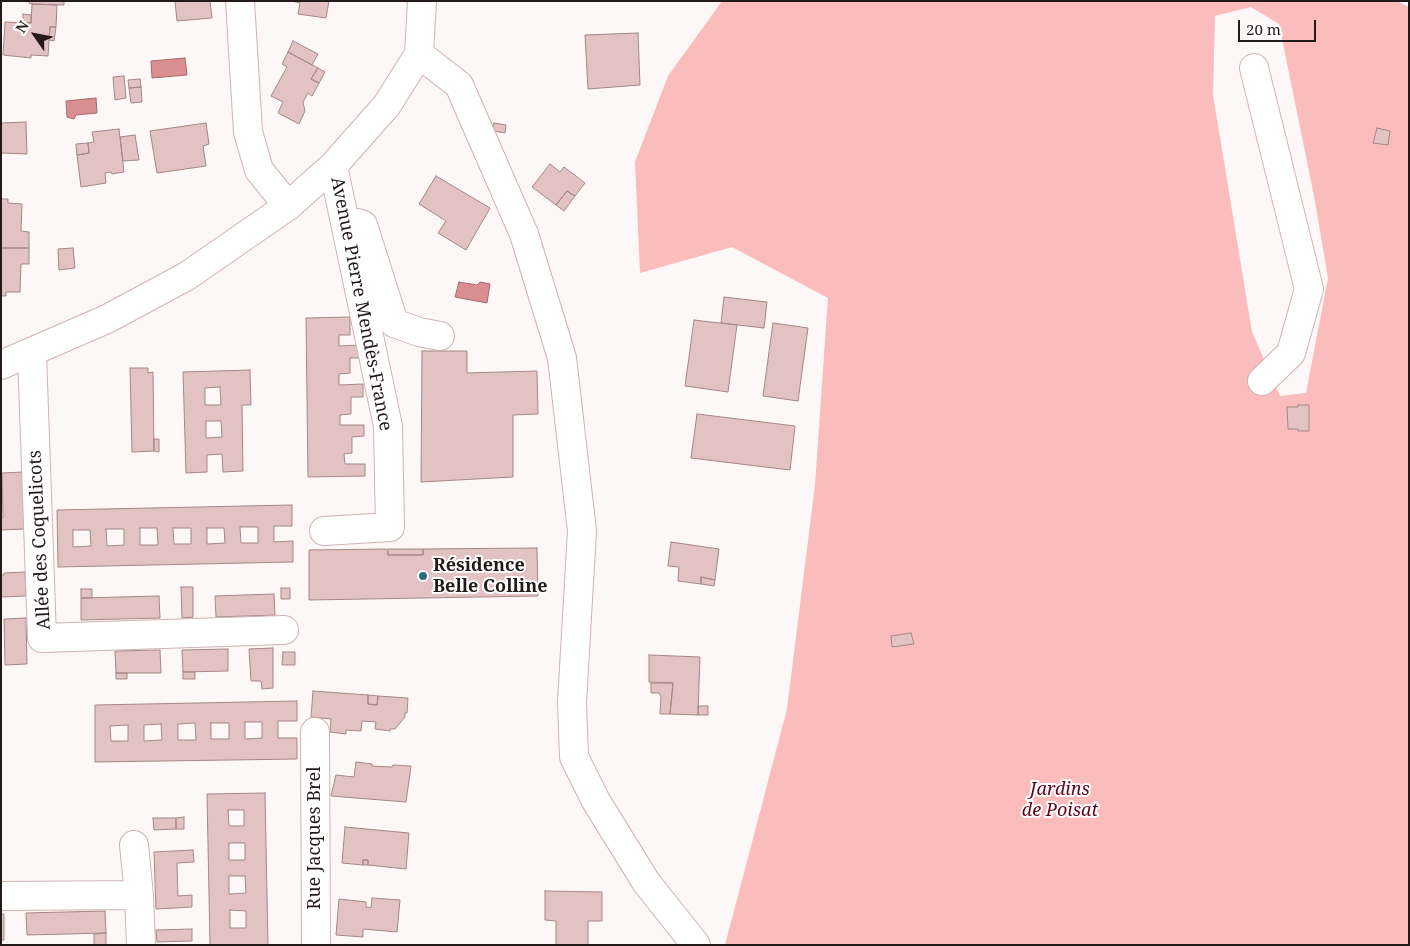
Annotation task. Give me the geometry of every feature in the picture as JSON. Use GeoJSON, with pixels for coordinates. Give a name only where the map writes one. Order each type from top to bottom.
{"type":"FeatureCollection","features":[{"type":"Feature","properties":{"kind":"street"},"geometry":{"type":"LineString","coordinates":[[240,1],[248,132],[259,170],[288,206]]}},
{"type":"Feature","properties":{"kind":"street","name":"Avenue Pierre Mendès-France"},"geometry":{"type":"LineString","coordinates":[[1,365],[106,319],[187,276],[288,206],[333,166],[387,105],[419,54],[422,1]]}},
{"type":"Feature","properties":{"kind":"street"},"geometry":{"type":"LineString","coordinates":[[419,54],[459,85],[524,234],[562,358],[582,531],[572,702],[574,757],[596,801],[646,882],[696,945]]}},
{"type":"Feature","properties":{"kind":"street"},"geometry":{"type":"LineString","coordinates":[[1254,68],[1309,289],[1291,353],[1262,381]]}},
{"type":"Feature","properties":{"kind":"street","name":"Avenue Pierre Mendès-France"},"geometry":{"type":"LineString","coordinates":[[324,531],[390,527],[388,426],[333,166]]}},
{"type":"Feature","properties":{"kind":"street"},"geometry":{"type":"LineString","coordinates":[[343,215],[363,225],[394,323],[419,332],[440,336]]}},
{"type":"Feature","properties":{"kind":"street","name":"Allée des Coquelicots"},"geometry":{"type":"LineString","coordinates":[[32,353],[42,638],[284,630]]}},
{"type":"Feature","properties":{"kind":"street","name":"Rue Jacques Brel"},"geometry":{"type":"LineString","coordinates":[[315,732],[316,945]]}},
{"type":"Feature","properties":{"kind":"street"},"geometry":{"type":"LineString","coordinates":[[134,845],[139,894],[141,945]]}},
{"type":"Feature","properties":{"kind":"street"},"geometry":{"type":"LineString","coordinates":[[1,896],[139,894]]}},
{"type":"Feature","properties":{"kind":"green space","name":"Jardins de Poisat"},"geometry":{"type":"Polygon","coordinates":[[[722,1],[1397,1],[1409,7],[1409,945],[725,945],[787,709],[815,485],[828,298],[732,247],[640,273],[635,162],[668,76],[722,1]],[[1251,7],[1215,16],[1213,95],[1252,332],[1280,396],[1306,393],[1328,278],[1314,196],[1279,24],[1251,7]]]}},
{"type":"Feature","properties":{"kind":"shaded area"},"geometry":{"type":"Polygon","coordinates":[[[185,58],[187,75],[152,78],[151,61],[185,58]]]}},
{"type":"Feature","properties":{"kind":"shaded area"},"geometry":{"type":"Polygon","coordinates":[[[96,98],[97,113],[76,115],[74,119],[67,117],[66,101],[96,98]]]}},
{"type":"Feature","properties":{"kind":"shaded area"},"geometry":{"type":"Polygon","coordinates":[[[459,282],[477,285],[480,282],[490,284],[487,303],[455,297],[459,282]]]}},
{"type":"Feature","properties":{"kind":"building"},"geometry":{"type":"Polygon","coordinates":[[[29,1],[64,1],[64,5],[32,4],[29,1]]]}},
{"type":"Feature","properties":{"kind":"building"},"geometry":{"type":"Polygon","coordinates":[[[175,1],[210,1],[212,18],[177,21],[175,1]]]}},
{"type":"Feature","properties":{"kind":"building"},"geometry":{"type":"Polygon","coordinates":[[[292,1],[329,1],[326,18],[298,14],[300,3],[292,1]]]}},
{"type":"Feature","properties":{"kind":"building"},"geometry":{"type":"Polygon","coordinates":[[[32,4],[57,5],[56,27],[50,27],[48,56],[31,55],[31,58],[3,55],[5,22],[31,23],[32,4]]]}},
{"type":"Feature","properties":{"kind":"building"},"geometry":{"type":"Polygon","coordinates":[[[23,14],[31,15],[31,23],[23,23],[23,14]]]}},
{"type":"Feature","properties":{"kind":"building"},"geometry":{"type":"Polygon","coordinates":[[[50,27],[56,27],[54,41],[49,40],[50,27]]]}},
{"type":"Feature","properties":{"kind":"building"},"geometry":{"type":"Polygon","coordinates":[[[638,33],[640,85],[588,89],[585,35],[638,33]]]}},
{"type":"Feature","properties":{"kind":"building"},"geometry":{"type":"Polygon","coordinates":[[[293,41],[318,54],[312,65],[288,52],[293,41]]]}},
{"type":"Feature","properties":{"kind":"building"},"geometry":{"type":"Polygon","coordinates":[[[288,52],[318,68],[311,79],[319,83],[312,96],[308,93],[303,102],[305,111],[299,124],[278,113],[283,102],[271,96],[287,67],[282,64],[288,52]]]}},
{"type":"Feature","properties":{"kind":"building"},"geometry":{"type":"Polygon","coordinates":[[[318,68],[325,72],[319,83],[311,79],[318,68]]]}},
{"type":"Feature","properties":{"kind":"building"},"geometry":{"type":"Polygon","coordinates":[[[124,76],[126,98],[115,100],[113,77],[124,76]]]}},
{"type":"Feature","properties":{"kind":"building"},"geometry":{"type":"Polygon","coordinates":[[[140,79],[141,87],[129,88],[128,80],[140,79]]]}},
{"type":"Feature","properties":{"kind":"building"},"geometry":{"type":"Polygon","coordinates":[[[141,87],[142,102],[131,103],[129,88],[141,87]]]}},
{"type":"Feature","properties":{"kind":"building"},"geometry":{"type":"Polygon","coordinates":[[[26,122],[27,154],[1,153],[1,123],[26,122]]]}},
{"type":"Feature","properties":{"kind":"building"},"geometry":{"type":"Polygon","coordinates":[[[206,123],[209,144],[203,146],[206,166],[157,173],[150,131],[206,123]]]}},
{"type":"Feature","properties":{"kind":"building"},"geometry":{"type":"Polygon","coordinates":[[[494,123],[506,125],[505,133],[493,131],[494,123]]]}},
{"type":"Feature","properties":{"kind":"building"},"geometry":{"type":"Polygon","coordinates":[[[1377,128],[1390,131],[1388,145],[1373,143],[1377,128]]]}},
{"type":"Feature","properties":{"kind":"building"},"geometry":{"type":"Polygon","coordinates":[[[119,129],[124,172],[105,173],[106,183],[81,187],[77,155],[89,153],[88,143],[94,142],[92,132],[119,129]]]}},
{"type":"Feature","properties":{"kind":"building"},"geometry":{"type":"Polygon","coordinates":[[[135,135],[139,160],[123,161],[120,137],[135,135]]]}},
{"type":"Feature","properties":{"kind":"building"},"geometry":{"type":"Polygon","coordinates":[[[88,143],[89,153],[77,155],[76,144],[88,143]]]}},
{"type":"Feature","properties":{"kind":"building"},"geometry":{"type":"Polygon","coordinates":[[[550,164],[560,172],[564,167],[585,183],[575,196],[567,191],[556,205],[532,187],[550,164]]]}},
{"type":"Feature","properties":{"kind":"building"},"geometry":{"type":"Polygon","coordinates":[[[436,176],[490,208],[466,250],[438,233],[446,221],[419,204],[436,176]]]}},
{"type":"Feature","properties":{"kind":"building"},"geometry":{"type":"Polygon","coordinates":[[[567,191],[575,196],[564,211],[556,205],[567,191]]]}},
{"type":"Feature","properties":{"kind":"building"},"geometry":{"type":"Polygon","coordinates":[[[1,199],[8,199],[8,203],[22,204],[21,231],[29,232],[29,248],[1,248],[1,199]]]}},
{"type":"Feature","properties":{"kind":"building"},"geometry":{"type":"Polygon","coordinates":[[[1,248],[29,248],[29,264],[21,264],[20,292],[6,292],[6,296],[1,296],[1,248]]]}},
{"type":"Feature","properties":{"kind":"building"},"geometry":{"type":"Polygon","coordinates":[[[73,248],[75,268],[59,270],[58,249],[73,248]]]}},
{"type":"Feature","properties":{"kind":"building"},"geometry":{"type":"Polygon","coordinates":[[[724,297],[767,302],[764,328],[721,323],[724,297]]]}},
{"type":"Feature","properties":{"kind":"building"},"geometry":{"type":"Polygon","coordinates":[[[350,317],[350,335],[339,335],[339,346],[362,345],[362,358],[350,358],[350,373],[339,374],[339,385],[363,384],[363,397],[351,397],[351,414],[340,415],[340,425],[364,425],[364,436],[352,437],[352,453],[344,454],[345,464],[365,464],[365,476],[308,477],[306,318],[350,317]]]}},
{"type":"Feature","properties":{"kind":"building"},"geometry":{"type":"Polygon","coordinates":[[[694,320],[737,325],[728,392],[685,386],[694,320]]]}},
{"type":"Feature","properties":{"kind":"building"},"geometry":{"type":"Polygon","coordinates":[[[773,323],[808,328],[798,401],[763,396],[773,323]]]}},
{"type":"Feature","properties":{"kind":"building"},"geometry":{"type":"Polygon","coordinates":[[[422,351],[467,351],[467,373],[537,371],[538,414],[513,415],[513,477],[421,482],[422,351]]]}},
{"type":"Feature","properties":{"kind":"building"},"geometry":{"type":"Polygon","coordinates":[[[130,368],[148,368],[148,373],[153,372],[154,451],[132,452],[130,368]]]}},
{"type":"Feature","properties":{"kind":"building"},"geometry":{"type":"Polygon","coordinates":[[[250,370],[251,405],[242,405],[243,471],[223,472],[222,454],[207,455],[207,472],[186,473],[183,372],[250,370]],[[220,387],[205,388],[205,405],[221,405],[220,387]],[[206,421],[206,438],[222,437],[221,421],[206,421]]]}},
{"type":"Feature","properties":{"kind":"building"},"geometry":{"type":"Polygon","coordinates":[[[1298,405],[1309,405],[1309,431],[1288,429],[1287,407],[1298,407],[1298,405]]]}},
{"type":"Feature","properties":{"kind":"building"},"geometry":{"type":"Polygon","coordinates":[[[697,414],[795,426],[790,470],[691,458],[697,414]]]}},
{"type":"Feature","properties":{"kind":"building"},"geometry":{"type":"Polygon","coordinates":[[[154,439],[159,439],[159,452],[154,451],[154,439]]]}},
{"type":"Feature","properties":{"kind":"building"},"geometry":{"type":"Polygon","coordinates":[[[24,472],[25,529],[1,530],[1,518],[3,518],[2,473],[24,472]]]}},
{"type":"Feature","properties":{"kind":"building"},"geometry":{"type":"Polygon","coordinates":[[[292,505],[292,526],[274,526],[274,542],[293,541],[293,562],[58,567],[57,510],[292,505]],[[240,527],[241,543],[258,543],[258,527],[240,527]],[[140,528],[140,545],[158,545],[157,528],[140,528]],[[173,528],[174,544],[191,544],[191,528],[173,528]],[[207,528],[207,544],[225,543],[224,528],[207,528]],[[106,529],[107,546],[124,545],[124,529],[106,529]],[[73,530],[73,547],[91,546],[90,530],[73,530]]]}},
{"type":"Feature","properties":{"kind":"building"},"geometry":{"type":"Polygon","coordinates":[[[671,542],[719,549],[715,580],[701,577],[701,584],[678,581],[679,567],[668,566],[671,542]]]}},
{"type":"Feature","properties":{"kind":"building","name":"Résidence Belle Colline"},"geometry":{"type":"Polygon","coordinates":[[[537,548],[538,596],[309,600],[309,550],[386,549],[388,555],[423,555],[423,549],[537,548]]]}},
{"type":"Feature","properties":{"kind":"building"},"geometry":{"type":"Polygon","coordinates":[[[388,549],[423,549],[423,555],[388,555],[388,549]]]}},
{"type":"Feature","properties":{"kind":"building"},"geometry":{"type":"Polygon","coordinates":[[[25,572],[26,596],[1,597],[1,575],[4,575],[4,573],[25,572]]]}},
{"type":"Feature","properties":{"kind":"building"},"geometry":{"type":"Polygon","coordinates":[[[701,577],[715,580],[714,586],[701,584],[701,577]]]}},
{"type":"Feature","properties":{"kind":"building"},"geometry":{"type":"Polygon","coordinates":[[[181,587],[193,587],[193,617],[182,618],[181,587]]]}},
{"type":"Feature","properties":{"kind":"building"},"geometry":{"type":"Polygon","coordinates":[[[281,588],[290,588],[290,599],[281,599],[281,588]]]}},
{"type":"Feature","properties":{"kind":"building"},"geometry":{"type":"Polygon","coordinates":[[[81,589],[92,589],[92,598],[81,598],[81,589]]]}},
{"type":"Feature","properties":{"kind":"building"},"geometry":{"type":"Polygon","coordinates":[[[274,594],[275,615],[216,617],[215,596],[274,594]]]}},
{"type":"Feature","properties":{"kind":"building"},"geometry":{"type":"Polygon","coordinates":[[[159,596],[160,618],[81,620],[81,598],[159,596]]]}},
{"type":"Feature","properties":{"kind":"building"},"geometry":{"type":"Polygon","coordinates":[[[26,618],[27,664],[5,665],[4,619],[26,618]]]}},
{"type":"Feature","properties":{"kind":"building"},"geometry":{"type":"Polygon","coordinates":[[[911,633],[914,644],[892,647],[891,636],[911,633]]]}},
{"type":"Feature","properties":{"kind":"building"},"geometry":{"type":"Polygon","coordinates":[[[273,648],[273,688],[262,689],[261,681],[251,681],[249,649],[273,648]]]}},
{"type":"Feature","properties":{"kind":"building"},"geometry":{"type":"Polygon","coordinates":[[[228,649],[228,671],[183,672],[182,650],[228,649]]]}},
{"type":"Feature","properties":{"kind":"building"},"geometry":{"type":"Polygon","coordinates":[[[160,650],[161,673],[116,673],[115,651],[160,650]]]}},
{"type":"Feature","properties":{"kind":"building"},"geometry":{"type":"Polygon","coordinates":[[[283,652],[295,652],[295,665],[282,665],[283,652]]]}},
{"type":"Feature","properties":{"kind":"building"},"geometry":{"type":"Polygon","coordinates":[[[649,655],[700,657],[698,715],[670,714],[673,683],[649,682],[649,655]]]}},
{"type":"Feature","properties":{"kind":"building"},"geometry":{"type":"Polygon","coordinates":[[[183,672],[195,672],[195,679],[183,679],[183,672]]]}},
{"type":"Feature","properties":{"kind":"building"},"geometry":{"type":"Polygon","coordinates":[[[116,673],[127,673],[127,679],[116,679],[116,673]]]}},
{"type":"Feature","properties":{"kind":"building"},"geometry":{"type":"Polygon","coordinates":[[[651,683],[673,683],[670,714],[660,714],[661,697],[659,693],[651,693],[651,683]]]}},
{"type":"Feature","properties":{"kind":"building"},"geometry":{"type":"Polygon","coordinates":[[[313,691],[368,695],[368,704],[377,705],[378,696],[408,698],[407,713],[405,713],[405,717],[395,729],[390,729],[390,731],[375,729],[376,722],[362,721],[361,731],[346,730],[346,734],[330,732],[331,719],[311,717],[313,691]]]}},
{"type":"Feature","properties":{"kind":"building"},"geometry":{"type":"Polygon","coordinates":[[[368,695],[378,696],[377,705],[368,704],[368,695]]]}},
{"type":"Feature","properties":{"kind":"building"},"geometry":{"type":"Polygon","coordinates":[[[297,701],[297,721],[278,721],[278,738],[297,738],[297,759],[95,762],[95,705],[297,701]],[[245,722],[245,739],[262,738],[262,722],[245,722]],[[195,723],[178,724],[178,740],[196,740],[195,723]],[[211,723],[211,739],[229,739],[229,723],[211,723]],[[161,724],[144,725],[144,741],[162,740],[161,724]],[[128,725],[110,726],[111,741],[128,741],[128,725]]]}},
{"type":"Feature","properties":{"kind":"building"},"geometry":{"type":"Polygon","coordinates":[[[698,706],[708,706],[708,715],[698,715],[698,706]]]}},
{"type":"Feature","properties":{"kind":"building"},"geometry":{"type":"Polygon","coordinates":[[[356,762],[372,764],[372,766],[411,766],[406,802],[331,796],[336,775],[354,777],[356,762]]]}},
{"type":"Feature","properties":{"kind":"building"},"geometry":{"type":"Polygon","coordinates":[[[265,793],[268,945],[210,945],[207,794],[265,793]],[[228,810],[229,826],[244,826],[244,810],[228,810]],[[229,843],[229,860],[245,860],[245,843],[229,843]],[[229,876],[229,894],[246,893],[245,876],[229,876]],[[230,910],[230,928],[246,928],[246,911],[230,910]]]}},
{"type":"Feature","properties":{"kind":"building"},"geometry":{"type":"Polygon","coordinates":[[[184,817],[184,829],[176,829],[176,818],[184,817]]]}},
{"type":"Feature","properties":{"kind":"building"},"geometry":{"type":"Polygon","coordinates":[[[153,818],[176,818],[176,829],[154,830],[153,818]]]}},
{"type":"Feature","properties":{"kind":"building"},"geometry":{"type":"Polygon","coordinates":[[[345,827],[409,833],[406,869],[368,865],[368,860],[363,860],[363,865],[342,863],[345,827]]]}},
{"type":"Feature","properties":{"kind":"building"},"geometry":{"type":"Polygon","coordinates":[[[193,850],[194,862],[177,863],[178,896],[192,895],[192,907],[156,909],[154,852],[193,850]]]}},
{"type":"Feature","properties":{"kind":"building"},"geometry":{"type":"Polygon","coordinates":[[[363,860],[368,860],[368,865],[363,865],[363,860]]]}},
{"type":"Feature","properties":{"kind":"building"},"geometry":{"type":"Polygon","coordinates":[[[545,891],[602,892],[602,921],[588,921],[588,945],[556,945],[556,921],[545,920],[545,891]]]}},
{"type":"Feature","properties":{"kind":"building"},"geometry":{"type":"Polygon","coordinates":[[[372,898],[400,900],[397,932],[363,929],[363,937],[336,935],[339,899],[366,902],[366,907],[371,908],[372,898]]]}},
{"type":"Feature","properties":{"kind":"building"},"geometry":{"type":"Polygon","coordinates":[[[105,911],[106,933],[27,935],[26,913],[105,911]]]}},
{"type":"Feature","properties":{"kind":"building"},"geometry":{"type":"Polygon","coordinates":[[[1,914],[4,914],[4,940],[1,940],[1,914]]]}},
{"type":"Feature","properties":{"kind":"building"},"geometry":{"type":"Polygon","coordinates":[[[192,929],[192,941],[157,942],[156,930],[192,929]]]}},
{"type":"Feature","properties":{"kind":"building"},"geometry":{"type":"Polygon","coordinates":[[[106,933],[106,945],[94,945],[94,934],[106,933]]]}},
{"type":"Feature","properties":{"kind":"place","name":"Résidence Belle Colline"},"geometry":{"type":"Point","coordinates":[423,576]}}]}
